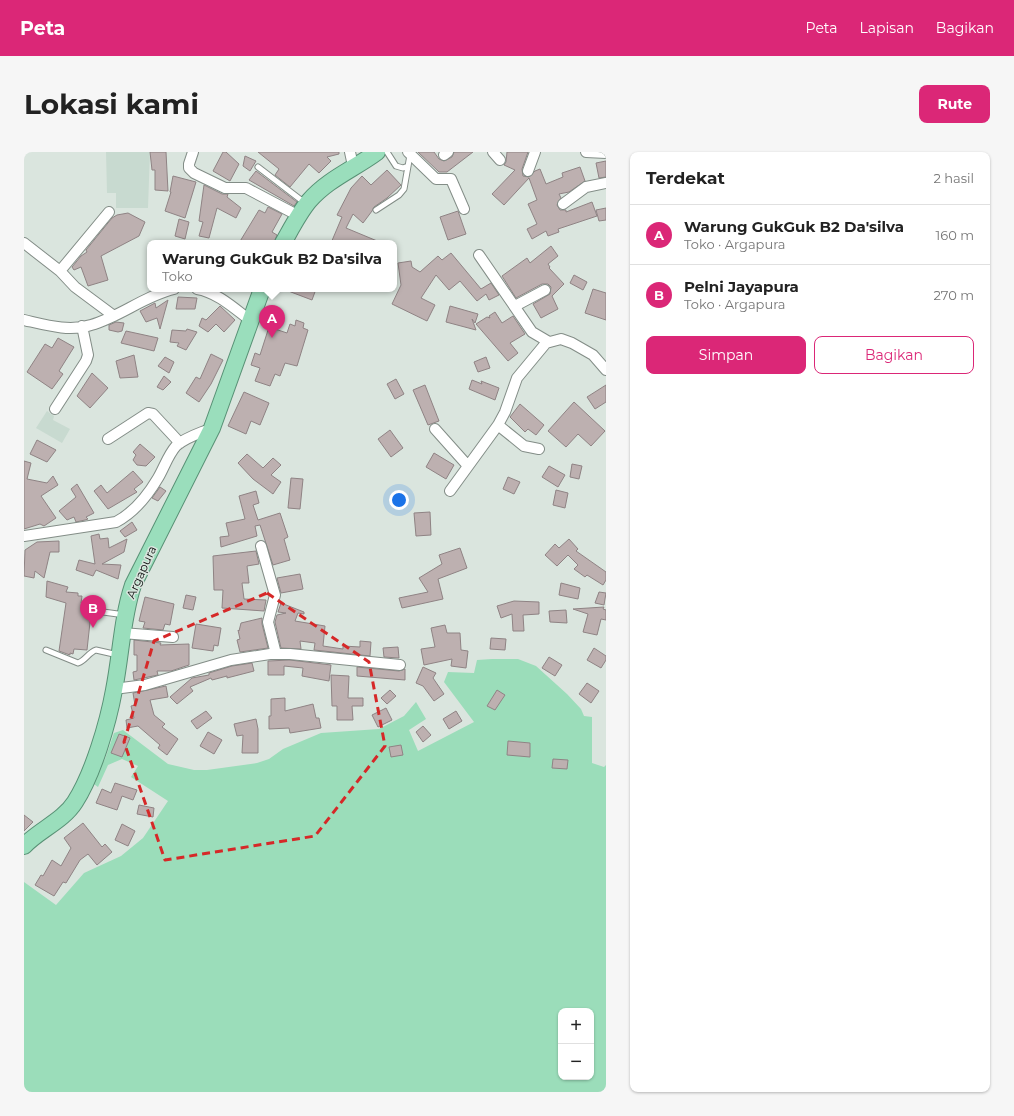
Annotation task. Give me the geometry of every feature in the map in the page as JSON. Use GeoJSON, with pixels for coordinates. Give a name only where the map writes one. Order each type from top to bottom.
{"type":"FeatureCollection","features":[{"type":"Feature","properties":{"kind":"highway"},"geometry":{"type":"LineString","coordinates":[[285,240],[303,210],[323,187],[352,159],[377,152]]}},
{"type":"Feature","properties":{"kind":"highway","name":"Argapura"},"geometry":{"type":"LineString","coordinates":[[24,846],[60,818],[74,803],[85,783],[96,752],[114,689],[128,599],[139,572],[212,428],[261,292]]}},
{"type":"Feature","properties":{"kind":"street"},"geometry":{"type":"LineString","coordinates":[[193,152],[189,168],[194,173],[225,188],[246,188],[303,210]]}},
{"type":"Feature","properties":{"kind":"street"},"geometry":{"type":"LineString","coordinates":[[528,171],[535,152]]}},
{"type":"Feature","properties":{"kind":"street"},"geometry":{"type":"LineString","coordinates":[[586,152],[606,153]]}},
{"type":"Feature","properties":{"kind":"street"},"geometry":{"type":"LineString","coordinates":[[409,154],[436,179],[451,179],[464,209]]}},
{"type":"Feature","properties":{"kind":"street"},"geometry":{"type":"LineString","coordinates":[[563,204],[586,187],[606,183]]}},
{"type":"Feature","properties":{"kind":"street"},"geometry":{"type":"LineString","coordinates":[[60,271],[109,212]]}},
{"type":"Feature","properties":{"kind":"street"},"geometry":{"type":"LineString","coordinates":[[24,243],[60,271],[75,287],[114,316]]}},
{"type":"Feature","properties":{"kind":"street"},"geometry":{"type":"LineString","coordinates":[[479,255],[532,332],[549,342]]}},
{"type":"Feature","properties":{"kind":"street"},"geometry":{"type":"LineString","coordinates":[[515,306],[545,290]]}},
{"type":"Feature","properties":{"kind":"street"},"geometry":{"type":"LineString","coordinates":[[24,320],[47,326],[90,325],[114,316],[152,296],[165,292]]}},
{"type":"Feature","properties":{"kind":"street"},"geometry":{"type":"LineString","coordinates":[[209,292],[251,321]]}},
{"type":"Feature","properties":{"kind":"street"},"geometry":{"type":"LineString","coordinates":[[55,409],[86,361],[88,355],[82,326]]}},
{"type":"Feature","properties":{"kind":"street"},"geometry":{"type":"LineString","coordinates":[[450,491],[498,425],[517,378],[540,349],[549,342],[561,339],[572,343],[593,355],[606,370]]}},
{"type":"Feature","properties":{"kind":"street"},"geometry":{"type":"LineString","coordinates":[[108,439],[148,413],[153,414],[180,443]]}},
{"type":"Feature","properties":{"kind":"street"},"geometry":{"type":"LineString","coordinates":[[498,425],[524,446],[539,449]]}},
{"type":"Feature","properties":{"kind":"street"},"geometry":{"type":"LineString","coordinates":[[24,536],[116,522],[123,518],[132,511],[157,479],[171,453],[180,443],[212,428]]}},
{"type":"Feature","properties":{"kind":"street"},"geometry":{"type":"LineString","coordinates":[[435,430],[468,466]]}},
{"type":"Feature","properties":{"kind":"street"},"geometry":{"type":"LineString","coordinates":[[261,546],[275,595],[268,622],[276,654]]}},
{"type":"Feature","properties":{"kind":"street"},"geometry":{"type":"LineString","coordinates":[[122,633],[173,637]]}},
{"type":"Feature","properties":{"kind":"street"},"geometry":{"type":"LineString","coordinates":[[114,689],[145,685],[231,660],[276,654],[290,654],[400,666]]}},
{"type":"Feature","properties":{"kind":"lane"},"geometry":{"type":"LineString","coordinates":[[387,152],[396,166],[403,168],[408,166]]}},
{"type":"Feature","properties":{"kind":"lane"},"geometry":{"type":"LineString","coordinates":[[376,210],[399,195],[404,189],[409,154]]}},
{"type":"Feature","properties":{"kind":"lane"},"geometry":{"type":"LineString","coordinates":[[258,168],[303,210]]}},
{"type":"Feature","properties":{"kind":"lane"},"geometry":{"type":"LineString","coordinates":[[96,611],[126,615]]}},
{"type":"Feature","properties":{"kind":"lane"},"geometry":{"type":"LineString","coordinates":[[46,650],[78,663],[83,661],[88,655],[96,650],[119,655]]}},
{"type":"Feature","properties":{"kind":"highlighted area"},"geometry":{"type":"Polygon","coordinates":[[[267,593],[369,662],[385,746],[315,836],[165,860],[124,742],[154,641],[267,593]]]}},
{"type":"Feature","properties":{"kind":"shaded area"},"geometry":{"type":"Polygon","coordinates":[[[106,152],[150,152],[148,208],[116,208],[116,193],[107,193],[106,152]]]}},
{"type":"Feature","properties":{"kind":"shaded area"},"geometry":{"type":"Polygon","coordinates":[[[47,411],[54,416],[53,420],[70,429],[62,443],[36,428],[47,411]]]}},
{"type":"Feature","properties":{"kind":"green space"},"geometry":{"type":"Polygon","coordinates":[[[518,659],[536,666],[567,694],[581,709],[584,716],[592,717],[592,763],[604,767],[606,765],[606,1092],[24,1092],[24,882],[56,905],[84,873],[121,856],[143,838],[168,801],[131,777],[138,766],[122,759],[108,765],[98,787],[91,782],[105,759],[114,733],[123,730],[168,764],[194,770],[207,770],[257,763],[269,759],[283,749],[321,733],[379,729],[404,716],[416,702],[426,719],[409,730],[418,751],[474,722],[444,682],[448,672],[474,673],[477,660],[518,659]]]}},
{"type":"Feature","properties":{"kind":"building"},"geometry":{"type":"Polygon","coordinates":[[[150,152],[166,152],[168,191],[155,190],[155,170],[152,170],[150,152]]]}},
{"type":"Feature","properties":{"kind":"building"},"geometry":{"type":"Polygon","coordinates":[[[223,152],[226,152],[239,164],[230,181],[213,171],[223,152]]]}},
{"type":"Feature","properties":{"kind":"building"},"geometry":{"type":"Polygon","coordinates":[[[258,152],[339,152],[339,154],[327,157],[331,161],[319,173],[309,164],[290,187],[275,175],[279,169],[258,152]]]}},
{"type":"Feature","properties":{"kind":"building"},"geometry":{"type":"Polygon","coordinates":[[[418,152],[434,152],[439,159],[444,161],[452,157],[454,152],[473,152],[447,172],[439,172],[418,152]]]}},
{"type":"Feature","properties":{"kind":"building"},"geometry":{"type":"Polygon","coordinates":[[[507,152],[528,152],[522,169],[523,176],[529,177],[535,171],[540,169],[546,184],[563,177],[562,173],[580,167],[585,181],[569,192],[559,194],[561,198],[557,205],[560,210],[566,210],[566,212],[592,202],[597,216],[558,229],[559,232],[548,236],[546,231],[532,239],[527,229],[537,224],[528,204],[537,200],[529,178],[504,205],[492,194],[515,170],[504,165],[506,162],[507,152]]]}},
{"type":"Feature","properties":{"kind":"building"},"geometry":{"type":"Polygon","coordinates":[[[245,156],[256,161],[250,171],[243,166],[245,156]]]}},
{"type":"Feature","properties":{"kind":"building"},"geometry":{"type":"Polygon","coordinates":[[[606,161],[606,177],[599,178],[596,163],[606,161]]]}},
{"type":"Feature","properties":{"kind":"building"},"geometry":{"type":"Polygon","coordinates":[[[387,170],[401,185],[387,198],[374,207],[363,223],[353,214],[346,228],[375,240],[332,240],[342,217],[337,215],[351,188],[362,176],[371,185],[387,170]]]}},
{"type":"Feature","properties":{"kind":"building"},"geometry":{"type":"Polygon","coordinates":[[[256,171],[297,202],[294,206],[249,180],[256,171]]]}},
{"type":"Feature","properties":{"kind":"building"},"geometry":{"type":"Polygon","coordinates":[[[173,176],[196,182],[185,218],[165,211],[171,192],[173,176]]]}},
{"type":"Feature","properties":{"kind":"building"},"geometry":{"type":"Polygon","coordinates":[[[204,185],[222,194],[228,194],[227,197],[241,208],[236,218],[217,208],[209,238],[199,236],[203,222],[199,221],[204,185]]]}},
{"type":"Feature","properties":{"kind":"building"},"geometry":{"type":"Polygon","coordinates":[[[268,207],[282,214],[272,232],[277,235],[275,240],[241,240],[259,210],[265,213],[268,207]]]}},
{"type":"Feature","properties":{"kind":"building"},"geometry":{"type":"Polygon","coordinates":[[[606,208],[606,220],[599,221],[596,210],[606,208]]]}},
{"type":"Feature","properties":{"kind":"building"},"geometry":{"type":"Polygon","coordinates":[[[458,211],[466,234],[448,240],[440,217],[458,211]]]}},
{"type":"Feature","properties":{"kind":"building"},"geometry":{"type":"Polygon","coordinates":[[[128,213],[145,222],[139,236],[101,256],[108,280],[88,286],[81,267],[74,270],[72,267],[81,256],[87,252],[86,250],[112,218],[117,215],[128,213]]]}},
{"type":"Feature","properties":{"kind":"building"},"geometry":{"type":"Polygon","coordinates":[[[179,219],[189,222],[185,239],[175,236],[179,219]]]}},
{"type":"Feature","properties":{"kind":"building"},"geometry":{"type":"Polygon","coordinates":[[[551,246],[558,256],[548,264],[550,267],[549,268],[564,284],[552,296],[558,309],[541,318],[533,304],[550,294],[551,287],[548,284],[542,284],[516,298],[502,276],[527,258],[530,263],[551,246]]]}},
{"type":"Feature","properties":{"kind":"building"},"geometry":{"type":"Polygon","coordinates":[[[451,253],[481,289],[491,283],[499,295],[489,300],[486,294],[477,301],[460,281],[449,290],[436,275],[421,298],[435,305],[427,321],[392,304],[401,285],[398,263],[411,261],[412,267],[420,272],[438,256],[442,260],[451,253]]]}},
{"type":"Feature","properties":{"kind":"building"},"geometry":{"type":"Polygon","coordinates":[[[574,275],[587,282],[583,290],[570,283],[574,275]]]}},
{"type":"Feature","properties":{"kind":"building"},"geometry":{"type":"Polygon","coordinates":[[[593,289],[606,293],[606,320],[585,313],[593,289]]]}},
{"type":"Feature","properties":{"kind":"building"},"geometry":{"type":"Polygon","coordinates":[[[291,292],[315,292],[312,300],[291,292]]]}},
{"type":"Feature","properties":{"kind":"building"},"geometry":{"type":"Polygon","coordinates":[[[178,297],[197,298],[195,309],[176,309],[178,297]]]}},
{"type":"Feature","properties":{"kind":"building"},"geometry":{"type":"Polygon","coordinates":[[[168,300],[160,329],[157,318],[146,322],[140,311],[155,303],[156,308],[168,300]]]}},
{"type":"Feature","properties":{"kind":"building"},"geometry":{"type":"Polygon","coordinates":[[[220,306],[235,320],[224,332],[216,324],[208,332],[199,326],[202,318],[206,320],[220,306]]]}},
{"type":"Feature","properties":{"kind":"building"},"geometry":{"type":"Polygon","coordinates":[[[450,306],[478,314],[475,323],[472,319],[476,330],[446,322],[450,306]]]}},
{"type":"Feature","properties":{"kind":"building"},"geometry":{"type":"Polygon","coordinates":[[[495,312],[502,323],[513,316],[525,334],[510,343],[518,353],[508,361],[476,324],[487,317],[490,318],[489,316],[495,312]]]}},
{"type":"Feature","properties":{"kind":"building"},"geometry":{"type":"Polygon","coordinates":[[[296,320],[304,323],[303,328],[308,330],[297,366],[285,363],[280,376],[275,374],[270,386],[255,381],[260,368],[251,365],[255,353],[260,355],[269,327],[287,333],[290,324],[295,326],[296,320]]]}},
{"type":"Feature","properties":{"kind":"building"},"geometry":{"type":"Polygon","coordinates":[[[116,322],[124,323],[122,331],[118,332],[109,330],[109,325],[116,322]]]}},
{"type":"Feature","properties":{"kind":"building"},"geometry":{"type":"Polygon","coordinates":[[[187,329],[197,332],[186,350],[177,346],[179,343],[170,342],[172,330],[186,331],[187,329]]]}},
{"type":"Feature","properties":{"kind":"building"},"geometry":{"type":"Polygon","coordinates":[[[126,331],[158,338],[154,351],[121,343],[126,331]]]}},
{"type":"Feature","properties":{"kind":"building"},"geometry":{"type":"Polygon","coordinates":[[[58,338],[74,347],[59,371],[63,374],[52,389],[27,372],[45,344],[52,348],[58,338]]]}},
{"type":"Feature","properties":{"kind":"building"},"geometry":{"type":"Polygon","coordinates":[[[211,354],[223,360],[211,384],[199,402],[186,393],[196,377],[200,379],[211,354]]]}},
{"type":"Feature","properties":{"kind":"building"},"geometry":{"type":"Polygon","coordinates":[[[134,355],[138,377],[120,378],[116,361],[134,355]]]}},
{"type":"Feature","properties":{"kind":"building"},"geometry":{"type":"Polygon","coordinates":[[[165,357],[174,362],[169,373],[158,366],[165,357]]]}},
{"type":"Feature","properties":{"kind":"building"},"geometry":{"type":"Polygon","coordinates":[[[486,357],[490,368],[478,372],[474,362],[486,357]]]}},
{"type":"Feature","properties":{"kind":"building"},"geometry":{"type":"Polygon","coordinates":[[[92,373],[108,388],[90,408],[77,396],[92,373]]]}},
{"type":"Feature","properties":{"kind":"building"},"geometry":{"type":"Polygon","coordinates":[[[164,376],[171,382],[163,390],[157,387],[164,376]]]}},
{"type":"Feature","properties":{"kind":"building"},"geometry":{"type":"Polygon","coordinates":[[[396,379],[404,394],[395,399],[387,384],[396,379]]]}},
{"type":"Feature","properties":{"kind":"building"},"geometry":{"type":"Polygon","coordinates":[[[472,380],[482,384],[481,381],[499,388],[495,400],[469,389],[472,380]]]}},
{"type":"Feature","properties":{"kind":"building"},"geometry":{"type":"Polygon","coordinates":[[[425,385],[439,421],[428,425],[413,390],[425,385]]]}},
{"type":"Feature","properties":{"kind":"building"},"geometry":{"type":"Polygon","coordinates":[[[606,385],[606,402],[595,409],[587,397],[606,385]]]}},
{"type":"Feature","properties":{"kind":"building"},"geometry":{"type":"Polygon","coordinates":[[[244,392],[269,403],[260,425],[251,421],[246,434],[228,426],[244,392]]]}},
{"type":"Feature","properties":{"kind":"building"},"geometry":{"type":"Polygon","coordinates":[[[574,402],[605,431],[591,446],[578,434],[566,447],[548,431],[574,402]]]}},
{"type":"Feature","properties":{"kind":"building"},"geometry":{"type":"Polygon","coordinates":[[[520,404],[544,425],[536,435],[528,429],[525,432],[510,417],[520,404]]]}},
{"type":"Feature","properties":{"kind":"building"},"geometry":{"type":"Polygon","coordinates":[[[390,430],[403,448],[391,457],[378,439],[390,430]]]}},
{"type":"Feature","properties":{"kind":"building"},"geometry":{"type":"Polygon","coordinates":[[[37,440],[56,450],[47,462],[30,454],[37,440]]]}},
{"type":"Feature","properties":{"kind":"building"},"geometry":{"type":"Polygon","coordinates":[[[140,444],[155,457],[146,466],[137,465],[133,460],[136,455],[133,452],[140,444]]]}},
{"type":"Feature","properties":{"kind":"building"},"geometry":{"type":"Polygon","coordinates":[[[434,453],[454,465],[446,479],[426,467],[434,453]]]}},
{"type":"Feature","properties":{"kind":"building"},"geometry":{"type":"Polygon","coordinates":[[[247,454],[263,468],[273,458],[281,465],[271,475],[281,482],[273,494],[253,479],[238,463],[247,454]]]}},
{"type":"Feature","properties":{"kind":"building"},"geometry":{"type":"Polygon","coordinates":[[[24,461],[31,463],[27,479],[47,483],[53,476],[58,485],[41,496],[56,518],[44,526],[40,524],[24,529],[24,461]]]}},
{"type":"Feature","properties":{"kind":"building"},"geometry":{"type":"Polygon","coordinates":[[[572,464],[582,466],[579,479],[570,477],[572,464]]]}},
{"type":"Feature","properties":{"kind":"building"},"geometry":{"type":"Polygon","coordinates":[[[549,466],[565,475],[558,487],[542,477],[549,466]]]}},
{"type":"Feature","properties":{"kind":"building"},"geometry":{"type":"Polygon","coordinates":[[[133,471],[143,482],[134,489],[137,492],[108,509],[94,491],[101,485],[107,493],[133,471]]]}},
{"type":"Feature","properties":{"kind":"building"},"geometry":{"type":"Polygon","coordinates":[[[508,477],[520,482],[514,494],[503,489],[508,477]]]}},
{"type":"Feature","properties":{"kind":"building"},"geometry":{"type":"Polygon","coordinates":[[[291,478],[303,479],[300,509],[288,508],[291,478]]]}},
{"type":"Feature","properties":{"kind":"building"},"geometry":{"type":"Polygon","coordinates":[[[77,484],[94,513],[86,517],[88,519],[76,522],[74,517],[67,520],[59,511],[76,497],[71,489],[77,484]]]}},
{"type":"Feature","properties":{"kind":"building"},"geometry":{"type":"Polygon","coordinates":[[[160,487],[166,491],[158,501],[152,498],[160,487]]]}},
{"type":"Feature","properties":{"kind":"building"},"geometry":{"type":"Polygon","coordinates":[[[556,490],[568,493],[565,508],[553,505],[556,490]]]}},
{"type":"Feature","properties":{"kind":"building"},"geometry":{"type":"Polygon","coordinates":[[[256,491],[259,503],[253,505],[258,520],[280,513],[288,537],[284,539],[290,560],[273,565],[260,525],[255,526],[257,536],[221,547],[220,537],[229,536],[226,523],[245,519],[239,496],[256,491]]]}},
{"type":"Feature","properties":{"kind":"building"},"geometry":{"type":"Polygon","coordinates":[[[430,512],[431,535],[416,536],[414,513],[430,512]]]}},
{"type":"Feature","properties":{"kind":"building"},"geometry":{"type":"Polygon","coordinates":[[[132,522],[137,530],[125,537],[120,531],[132,522]]]}},
{"type":"Feature","properties":{"kind":"building"},"geometry":{"type":"Polygon","coordinates":[[[99,534],[100,539],[108,538],[109,548],[127,539],[124,552],[102,564],[121,565],[118,579],[96,570],[93,576],[76,570],[79,560],[95,564],[91,536],[99,534]]]}},
{"type":"Feature","properties":{"kind":"building"},"geometry":{"type":"Polygon","coordinates":[[[569,539],[578,549],[576,551],[606,572],[606,580],[603,585],[587,575],[585,577],[574,569],[578,565],[568,555],[557,566],[545,555],[555,544],[559,548],[569,539]]]}},
{"type":"Feature","properties":{"kind":"building"},"geometry":{"type":"Polygon","coordinates":[[[59,541],[59,552],[50,552],[44,578],[35,571],[34,578],[24,576],[25,550],[37,542],[59,541]]]}},
{"type":"Feature","properties":{"kind":"building"},"geometry":{"type":"Polygon","coordinates":[[[460,548],[467,568],[438,579],[443,599],[402,608],[399,598],[428,592],[419,578],[442,564],[439,555],[460,548]]]}},
{"type":"Feature","properties":{"kind":"building"},"geometry":{"type":"Polygon","coordinates":[[[256,551],[259,564],[247,566],[249,583],[242,583],[244,599],[266,600],[264,611],[222,608],[223,590],[214,590],[213,556],[256,551]]]}},
{"type":"Feature","properties":{"kind":"building"},"geometry":{"type":"Polygon","coordinates":[[[300,574],[303,589],[281,593],[277,578],[300,574]]]}},
{"type":"Feature","properties":{"kind":"building"},"geometry":{"type":"Polygon","coordinates":[[[47,581],[68,587],[66,592],[78,593],[78,596],[82,596],[81,603],[92,604],[87,650],[74,649],[73,654],[70,653],[70,655],[59,651],[66,603],[46,597],[47,581]]]}},
{"type":"Feature","properties":{"kind":"building"},"geometry":{"type":"Polygon","coordinates":[[[561,583],[580,588],[578,599],[559,595],[561,583]]]}},
{"type":"Feature","properties":{"kind":"building"},"geometry":{"type":"Polygon","coordinates":[[[599,592],[606,593],[604,605],[595,603],[599,592]]]}},
{"type":"Feature","properties":{"kind":"building"},"geometry":{"type":"Polygon","coordinates":[[[186,595],[196,597],[193,610],[183,608],[186,595]]]}},
{"type":"Feature","properties":{"kind":"building"},"geometry":{"type":"Polygon","coordinates":[[[145,597],[174,604],[170,625],[165,624],[163,630],[143,628],[145,622],[139,621],[145,597]]]}},
{"type":"Feature","properties":{"kind":"building"},"geometry":{"type":"Polygon","coordinates":[[[514,601],[539,602],[539,614],[523,615],[524,631],[513,631],[512,614],[501,618],[497,606],[514,601]]]}},
{"type":"Feature","properties":{"kind":"building"},"geometry":{"type":"Polygon","coordinates":[[[281,603],[304,612],[304,614],[298,613],[295,621],[325,626],[323,646],[343,649],[343,646],[360,647],[360,641],[371,642],[370,656],[314,650],[315,643],[300,641],[301,649],[281,648],[275,622],[277,615],[286,613],[278,612],[281,603]]]}},
{"type":"Feature","properties":{"kind":"building"},"geometry":{"type":"Polygon","coordinates":[[[604,607],[603,609],[606,610],[606,620],[601,619],[597,635],[583,632],[588,614],[573,609],[604,607]]]}},
{"type":"Feature","properties":{"kind":"building"},"geometry":{"type":"Polygon","coordinates":[[[566,610],[567,623],[550,622],[549,611],[566,610]]]}},
{"type":"Feature","properties":{"kind":"building"},"geometry":{"type":"Polygon","coordinates":[[[262,618],[268,648],[240,652],[237,640],[240,639],[238,630],[239,631],[241,623],[262,618]]]}},
{"type":"Feature","properties":{"kind":"building"},"geometry":{"type":"Polygon","coordinates":[[[196,624],[221,628],[218,646],[214,645],[213,651],[192,648],[196,624]]]}},
{"type":"Feature","properties":{"kind":"building"},"geometry":{"type":"Polygon","coordinates":[[[445,625],[447,633],[460,633],[461,650],[468,651],[466,668],[451,666],[452,659],[424,665],[421,649],[435,647],[431,628],[445,625]]]}},
{"type":"Feature","properties":{"kind":"building"},"geometry":{"type":"Polygon","coordinates":[[[491,638],[506,639],[505,650],[490,649],[491,638]]]}},
{"type":"Feature","properties":{"kind":"building"},"geometry":{"type":"Polygon","coordinates":[[[134,640],[161,643],[160,645],[189,644],[189,665],[171,671],[157,671],[158,675],[134,680],[133,672],[137,671],[137,655],[134,655],[134,640]]]}},
{"type":"Feature","properties":{"kind":"building"},"geometry":{"type":"Polygon","coordinates":[[[398,647],[399,658],[384,657],[383,648],[398,647]]]}},
{"type":"Feature","properties":{"kind":"building"},"geometry":{"type":"Polygon","coordinates":[[[594,648],[606,656],[606,660],[601,668],[587,660],[594,648]]]}},
{"type":"Feature","properties":{"kind":"building"},"geometry":{"type":"Polygon","coordinates":[[[549,657],[562,665],[555,676],[542,668],[549,657]]]}},
{"type":"Feature","properties":{"kind":"building"},"geometry":{"type":"Polygon","coordinates":[[[290,660],[331,665],[329,681],[302,676],[303,668],[284,666],[284,675],[268,675],[268,661],[290,660]]]}},
{"type":"Feature","properties":{"kind":"building"},"geometry":{"type":"Polygon","coordinates":[[[252,663],[254,671],[227,678],[227,676],[212,680],[211,678],[190,687],[193,691],[177,704],[170,697],[192,678],[209,675],[209,673],[232,666],[252,663]]]}},
{"type":"Feature","properties":{"kind":"building"},"geometry":{"type":"Polygon","coordinates":[[[357,667],[399,671],[405,669],[405,680],[357,676],[357,667]]]}},
{"type":"Feature","properties":{"kind":"building"},"geometry":{"type":"Polygon","coordinates":[[[423,667],[436,673],[433,678],[444,694],[434,701],[423,686],[416,683],[423,667]]]}},
{"type":"Feature","properties":{"kind":"building"},"geometry":{"type":"Polygon","coordinates":[[[331,675],[349,676],[348,698],[363,698],[363,706],[352,706],[353,720],[337,720],[337,706],[332,706],[331,675]]]}},
{"type":"Feature","properties":{"kind":"building"},"geometry":{"type":"Polygon","coordinates":[[[587,683],[599,691],[591,703],[579,694],[587,683]]]}},
{"type":"Feature","properties":{"kind":"building"},"geometry":{"type":"Polygon","coordinates":[[[166,686],[168,697],[150,700],[154,715],[165,724],[162,727],[178,739],[167,755],[158,748],[160,745],[138,726],[127,728],[126,720],[134,718],[131,706],[135,705],[133,693],[166,686]]]}},
{"type":"Feature","properties":{"kind":"building"},"geometry":{"type":"Polygon","coordinates":[[[390,690],[396,696],[387,704],[381,698],[390,690]]]}},
{"type":"Feature","properties":{"kind":"building"},"geometry":{"type":"Polygon","coordinates":[[[497,690],[505,695],[495,710],[487,706],[497,690]]]}},
{"type":"Feature","properties":{"kind":"building"},"geometry":{"type":"Polygon","coordinates":[[[285,698],[285,711],[313,704],[316,718],[319,718],[321,728],[290,733],[289,728],[269,729],[271,699],[285,698]]]}},
{"type":"Feature","properties":{"kind":"building"},"geometry":{"type":"Polygon","coordinates":[[[386,708],[392,720],[378,727],[372,715],[386,708]]]}},
{"type":"Feature","properties":{"kind":"building"},"geometry":{"type":"Polygon","coordinates":[[[206,711],[212,718],[197,729],[191,721],[206,711]]]}},
{"type":"Feature","properties":{"kind":"building"},"geometry":{"type":"Polygon","coordinates":[[[456,711],[462,721],[449,729],[443,719],[456,711]]]}},
{"type":"Feature","properties":{"kind":"building"},"geometry":{"type":"Polygon","coordinates":[[[256,719],[258,729],[258,753],[242,753],[243,735],[237,736],[234,724],[256,719]]]}},
{"type":"Feature","properties":{"kind":"building"},"geometry":{"type":"Polygon","coordinates":[[[423,726],[431,735],[423,742],[416,732],[423,726]]]}},
{"type":"Feature","properties":{"kind":"building"},"geometry":{"type":"Polygon","coordinates":[[[208,732],[222,740],[214,754],[200,746],[208,732]]]}},
{"type":"Feature","properties":{"kind":"building"},"geometry":{"type":"Polygon","coordinates":[[[119,734],[130,738],[122,757],[111,753],[119,734]]]}},
{"type":"Feature","properties":{"kind":"building"},"geometry":{"type":"Polygon","coordinates":[[[508,741],[530,743],[530,757],[507,755],[508,741]]]}},
{"type":"Feature","properties":{"kind":"building"},"geometry":{"type":"Polygon","coordinates":[[[401,745],[403,755],[391,757],[389,747],[401,745]]]}},
{"type":"Feature","properties":{"kind":"building"},"geometry":{"type":"Polygon","coordinates":[[[553,759],[568,760],[567,769],[552,768],[553,759]]]}},
{"type":"Feature","properties":{"kind":"building"},"geometry":{"type":"Polygon","coordinates":[[[115,783],[137,790],[133,800],[122,796],[117,810],[96,803],[102,789],[111,793],[115,783]]]}},
{"type":"Feature","properties":{"kind":"building"},"geometry":{"type":"Polygon","coordinates":[[[139,805],[154,808],[153,817],[137,814],[139,805]]]}},
{"type":"Feature","properties":{"kind":"building"},"geometry":{"type":"Polygon","coordinates":[[[24,815],[33,822],[24,831],[24,815]]]}},
{"type":"Feature","properties":{"kind":"building"},"geometry":{"type":"Polygon","coordinates":[[[83,823],[102,847],[105,844],[112,852],[97,865],[88,854],[80,860],[66,883],[63,882],[54,896],[35,885],[41,875],[43,876],[52,860],[61,866],[71,848],[64,838],[83,823]]]}},
{"type":"Feature","properties":{"kind":"building"},"geometry":{"type":"Polygon","coordinates":[[[122,824],[135,831],[128,846],[115,840],[122,824]]]}},
{"type":"Feature","properties":{"kind":"place","name":"Warung GukGuk B2 Da'silva"},"geometry":{"type":"Point","coordinates":[272,338]}},
{"type":"Feature","properties":{"kind":"place","name":"Pelni Jayapura"},"geometry":{"type":"Point","coordinates":[93,628]}}]}
